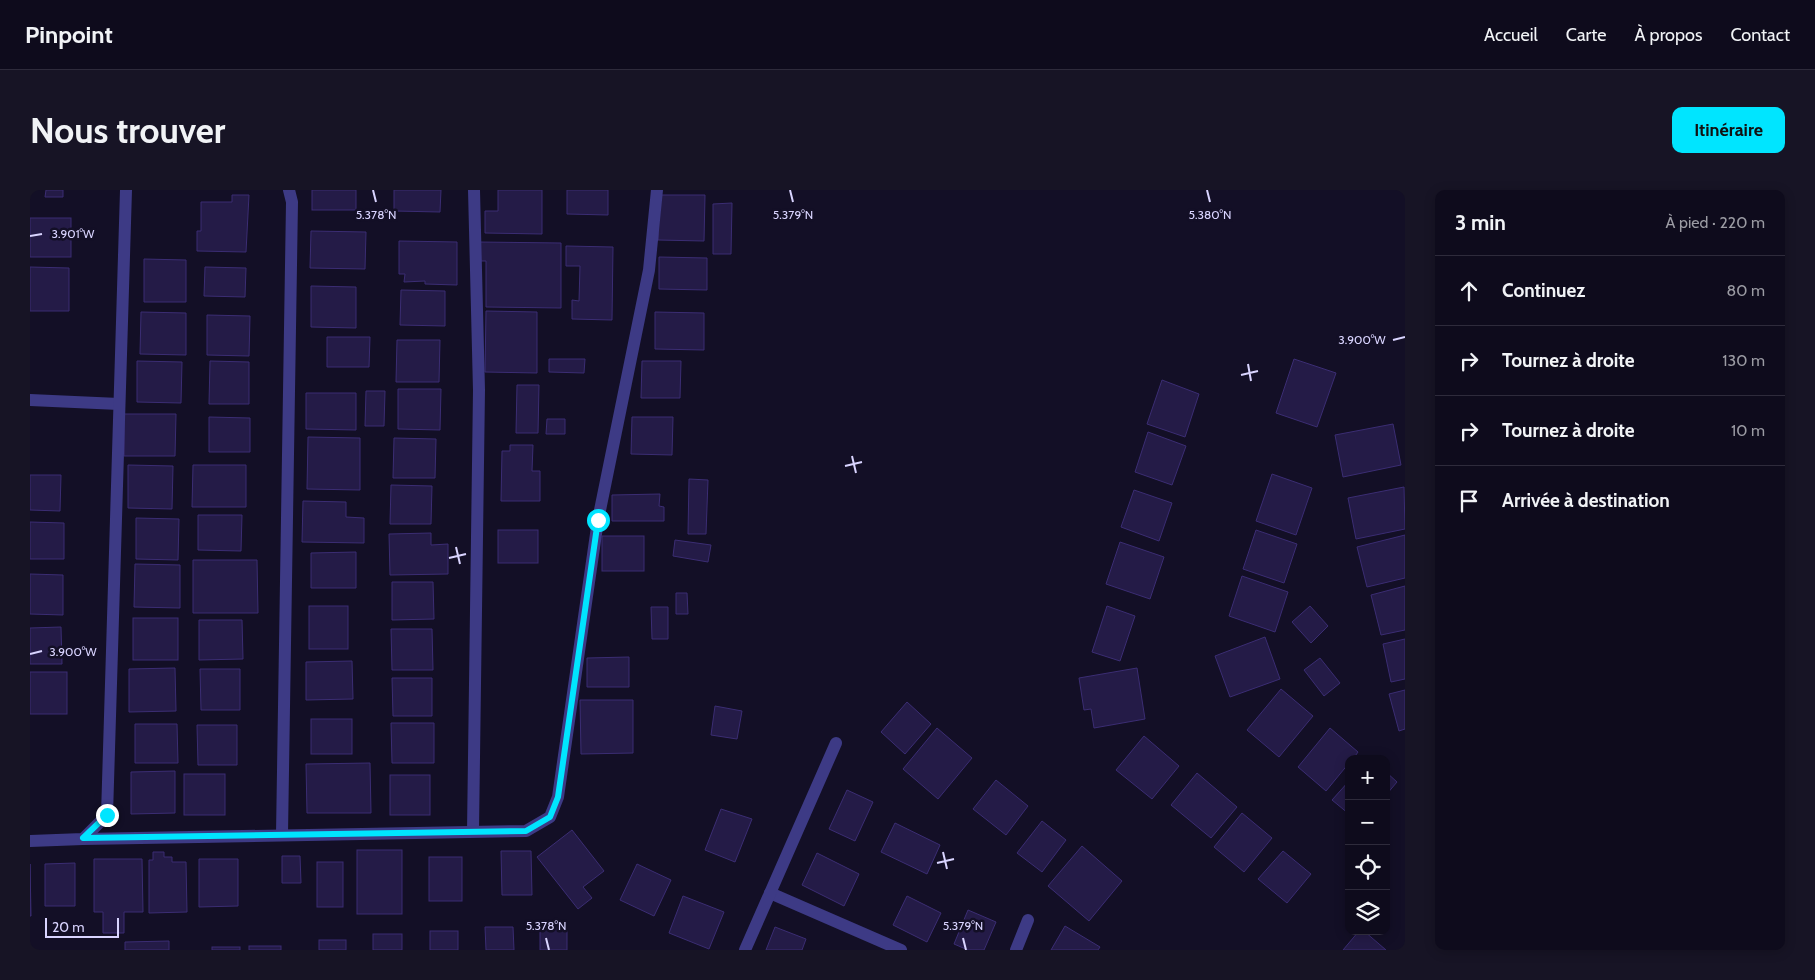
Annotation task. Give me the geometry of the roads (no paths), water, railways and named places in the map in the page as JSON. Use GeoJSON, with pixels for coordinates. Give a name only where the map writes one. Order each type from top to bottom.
{"type":"FeatureCollection","features":[{"type":"Feature","properties":{"kind":"street"},"geometry":{"type":"LineString","coordinates":[[83,838],[107,815],[126,190]]}},
{"type":"Feature","properties":{"kind":"street"},"geometry":{"type":"LineString","coordinates":[[282,834],[292,202],[289,190]]}},
{"type":"Feature","properties":{"kind":"street"},"geometry":{"type":"LineString","coordinates":[[473,831],[479,390],[474,190]]}},
{"type":"Feature","properties":{"kind":"street"},"geometry":{"type":"LineString","coordinates":[[30,841],[83,838],[526,831],[550,817],[558,797],[598,520],[649,270],[657,190]]}},
{"type":"Feature","properties":{"kind":"street"},"geometry":{"type":"LineString","coordinates":[[30,400],[119,404]]}},
{"type":"Feature","properties":{"kind":"street"},"geometry":{"type":"LineString","coordinates":[[746,950],[836,743]]}},
{"type":"Feature","properties":{"kind":"street"},"geometry":{"type":"LineString","coordinates":[[770,893],[901,950]]}},
{"type":"Feature","properties":{"kind":"street"},"geometry":{"type":"LineString","coordinates":[[1016,950],[1028,920]]}}]}
